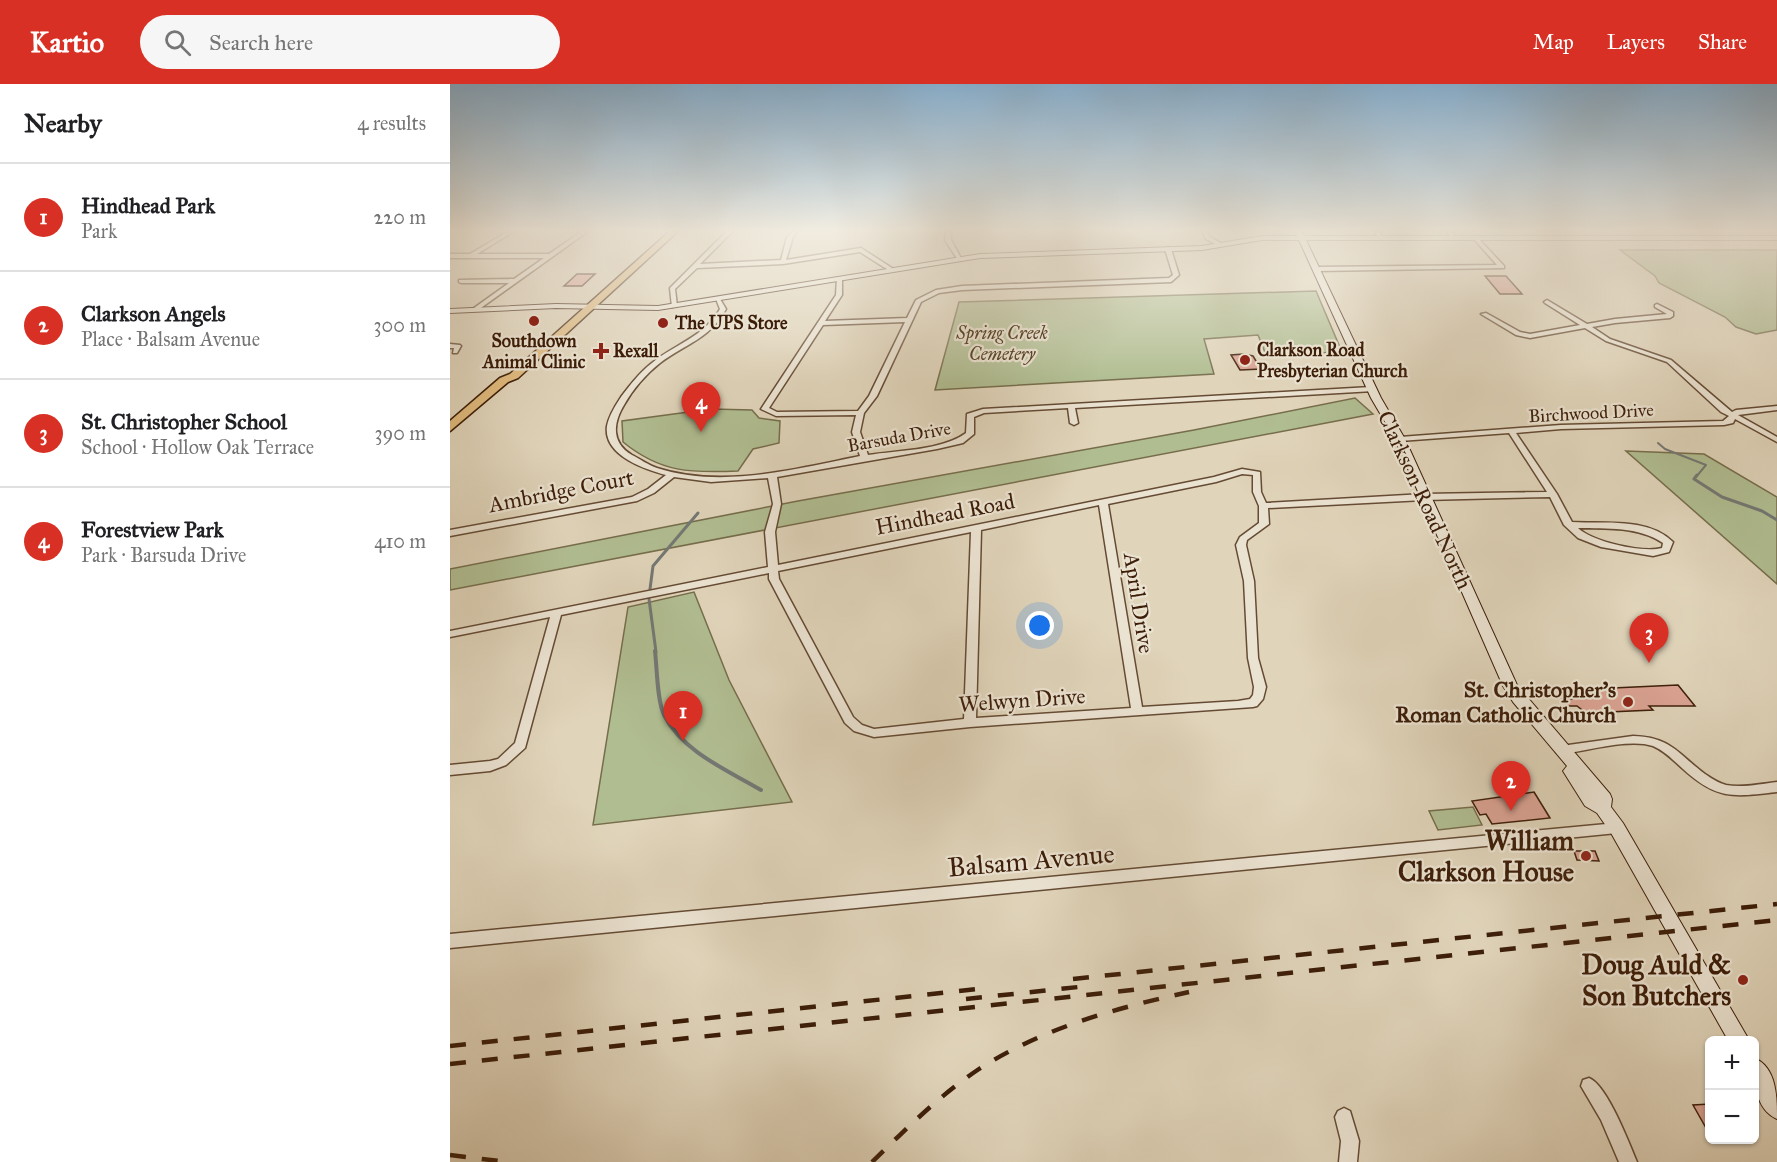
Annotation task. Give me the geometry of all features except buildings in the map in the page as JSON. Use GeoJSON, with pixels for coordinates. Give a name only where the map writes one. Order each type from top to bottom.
{"type":"FeatureCollection","features":[{"type":"Feature","properties":{"kind":"main road"},"geometry":{"type":"LineString","coordinates":[[450,427],[504,380],[514,376],[584,306],[605,295],[605,291],[615,282]]}},
{"type":"Feature","properties":{"kind":"street"},"geometry":{"type":"LineString","coordinates":[[476,309],[512,282]]}},
{"type":"Feature","properties":{"kind":"street"},"geometry":{"type":"LineString","coordinates":[[674,306],[672,289],[678,282]]}},
{"type":"Feature","properties":{"kind":"street"},"geometry":{"type":"LineString","coordinates":[[546,308],[584,306],[620,309],[674,306],[820,282]]}},
{"type":"Feature","properties":{"kind":"street"},"geometry":{"type":"LineString","coordinates":[[839,282],[839,295],[766,412],[776,414],[860,413]]}},
{"type":"Feature","properties":{"kind":"street"},"geometry":{"type":"LineString","coordinates":[[865,458],[856,432],[860,413],[873,396],[907,320],[922,297],[952,289],[1115,282]]}},
{"type":"Feature","properties":{"kind":"street","name":"Clarkson Road North"},"geometry":{"type":"LineString","coordinates":[[1322,282],[1371,388],[1400,439],[1510,686],[1564,754],[1566,765],[1592,801],[1603,808],[1617,828],[1736,1036]]}},
{"type":"Feature","properties":{"kind":"street","name":"Barsuda Drive"},"geometry":{"type":"LineString","coordinates":[[718,300],[723,309],[718,319],[694,340],[647,370],[612,420],[612,440],[619,450],[647,467],[673,474],[715,479],[772,475],[960,441],[970,434],[970,416],[983,411],[1371,388]]}},
{"type":"Feature","properties":{"kind":"street"},"geometry":{"type":"LineString","coordinates":[[1547,302],[1608,340],[1669,360],[1732,415],[1777,440]]}},
{"type":"Feature","properties":{"kind":"street"},"geometry":{"type":"LineString","coordinates":[[556,306],[584,306]]}},
{"type":"Feature","properties":{"kind":"street"},"geometry":{"type":"LineString","coordinates":[[450,311],[584,306]]}},
{"type":"Feature","properties":{"kind":"street"},"geometry":{"type":"LineString","coordinates":[[1484,314],[1524,336],[1670,316],[1671,313],[1657,306]]}},
{"type":"Feature","properties":{"kind":"street"},"geometry":{"type":"LineString","coordinates":[[820,323],[907,320]]}},
{"type":"Feature","properties":{"kind":"street"},"geometry":{"type":"LineString","coordinates":[[1071,405],[1074,423]]}},
{"type":"Feature","properties":{"kind":"street","name":"Birchwood Drive"},"geometry":{"type":"LineString","coordinates":[[1400,439],[1561,427],[1724,423],[1730,421],[1732,415],[1749,410],[1777,408]]}},
{"type":"Feature","properties":{"kind":"street"},"geometry":{"type":"LineString","coordinates":[[1512,432],[1553,494],[1569,525],[1581,536],[1601,544],[1653,553],[1666,550],[1668,542],[1659,535],[1640,529],[1569,525]]}},
{"type":"Feature","properties":{"kind":"street","name":"Hindhead Road"},"geometry":{"type":"LineString","coordinates":[[450,634],[1251,471],[1257,474],[1257,492],[1263,506]]}},
{"type":"Feature","properties":{"kind":"street","name":"Ambridge Court"},"geometry":{"type":"LineString","coordinates":[[450,533],[634,499],[651,491],[673,474]]}},
{"type":"Feature","properties":{"kind":"street","name":"Welwyn Drive"},"geometry":{"type":"LineString","coordinates":[[772,475],[777,504],[770,532],[774,579],[844,710],[858,728],[874,732],[1253,703],[1259,696],[1260,687],[1252,658],[1249,581],[1241,545],[1243,539],[1264,524],[1263,506]]}},
{"type":"Feature","properties":{"kind":"street"},"geometry":{"type":"LineString","coordinates":[[1263,506],[1424,497],[1553,494]]}},
{"type":"Feature","properties":{"kind":"street","name":"April Drive"},"geometry":{"type":"LineString","coordinates":[[1103,502],[1137,711]]}},
{"type":"Feature","properties":{"kind":"street"},"geometry":{"type":"LineString","coordinates":[[970,723],[976,528]]}},
{"type":"Feature","properties":{"kind":"street"},"geometry":{"type":"LineString","coordinates":[[450,770],[490,766],[502,762],[521,745],[556,613]]}},
{"type":"Feature","properties":{"kind":"street"},"geometry":{"type":"LineString","coordinates":[[1564,754],[1643,739],[1667,747],[1707,784],[1717,789],[1731,792],[1777,787]]}},
{"type":"Feature","properties":{"kind":"street","name":"Balsam Avenue"},"geometry":{"type":"LineString","coordinates":[[450,941],[1617,828]]}},
{"type":"Feature","properties":{"kind":"street"},"geometry":{"type":"LineString","coordinates":[[1759,1075],[1777,1108]]}},
{"type":"Feature","properties":{"kind":"street"},"geometry":{"type":"LineString","coordinates":[[1589,1086],[1607,1114],[1628,1162]]}},
{"type":"Feature","properties":{"kind":"street"},"geometry":{"type":"LineString","coordinates":[[1344,1117],[1350,1141],[1348,1162]]}},
{"type":"Feature","properties":{"kind":"green space"},"geometry":{"type":"Polygon","coordinates":[[[1777,282],[1777,330],[1756,334],[1736,327],[1725,317],[1659,283],[1777,282]]]}},
{"type":"Feature","properties":{"kind":"green space","name":"Spring Creek Cemetery"},"geometry":{"type":"Polygon","coordinates":[[[1316,291],[1342,352],[1266,355],[1258,335],[1204,339],[1214,374],[935,390],[959,302],[1316,291]]]}},
{"type":"Feature","properties":{"kind":"green space"},"geometry":{"type":"Polygon","coordinates":[[[1355,398],[1373,414],[450,590],[450,569],[798,501],[1194,430],[1355,398]]]}},
{"type":"Feature","properties":{"kind":"green space"},"geometry":{"type":"Polygon","coordinates":[[[711,409],[752,410],[759,418],[780,421],[779,443],[753,449],[738,471],[706,472],[677,469],[650,460],[623,442],[622,421],[711,409]]]}},
{"type":"Feature","properties":{"kind":"green space"},"geometry":{"type":"Polygon","coordinates":[[[1626,451],[1704,454],[1777,497],[1777,584],[1626,451]]]}},
{"type":"Feature","properties":{"kind":"green space"},"geometry":{"type":"Polygon","coordinates":[[[694,592],[729,680],[792,802],[593,825],[628,607],[694,592]]]}},
{"type":"Feature","properties":{"kind":"green space"},"geometry":{"type":"Polygon","coordinates":[[[1473,807],[1482,825],[1438,830],[1429,811],[1473,807]]]}},
{"type":"Feature","properties":{"kind":"waterway"},"geometry":{"type":"LineString","coordinates":[[1658,443],[1665,449],[1706,465],[1696,477]]}},
{"type":"Feature","properties":{"kind":"waterway"},"geometry":{"type":"LineString","coordinates":[[1697,475],[1694,479],[1722,497],[1762,511],[1777,520]]}},
{"type":"Feature","properties":{"kind":"waterway"},"geometry":{"type":"LineString","coordinates":[[650,589],[653,566],[698,513]]}},
{"type":"Feature","properties":{"kind":"waterway"},"geometry":{"type":"LineString","coordinates":[[649,599],[656,652]]}},
{"type":"Feature","properties":{"kind":"waterway"},"geometry":{"type":"LineString","coordinates":[[655,651],[660,701],[664,715],[672,728],[694,750],[761,790]]}},
{"type":"Feature","properties":{"kind":"railway"},"geometry":{"type":"LineString","coordinates":[[1073,979],[1777,904]]}},
{"type":"Feature","properties":{"kind":"railway"},"geometry":{"type":"LineString","coordinates":[[450,1064],[1777,920]]}},
{"type":"Feature","properties":{"kind":"railway"},"geometry":{"type":"LineString","coordinates":[[966,999],[1088,986]]}},
{"type":"Feature","properties":{"kind":"railway"},"geometry":{"type":"LineString","coordinates":[[450,1046],[978,989]]}},
{"type":"Feature","properties":{"kind":"railway"},"geometry":{"type":"LineString","coordinates":[[872,1162],[951,1090],[1003,1055],[1081,1021],[1189,992]]}},
{"type":"Feature","properties":{"kind":"railway"},"geometry":{"type":"LineString","coordinates":[[450,1155],[507,1162]]}},
{"type":"Feature","properties":{"kind":"place","name":"Southdown Animal Clinic"},"geometry":{"type":"Point","coordinates":[534,321]}},
{"type":"Feature","properties":{"kind":"place","name":"The UPS Store"},"geometry":{"type":"Point","coordinates":[663,323]}},
{"type":"Feature","properties":{"kind":"place","name":"Rexall"},"geometry":{"type":"Point","coordinates":[601,351]}},
{"type":"Feature","properties":{"kind":"place","name":"Clarkson Road Presbyterian Church"},"geometry":{"type":"Point","coordinates":[1245,360]}},
{"type":"Feature","properties":{"kind":"place","name":"Forestview Park"},"geometry":{"type":"Point","coordinates":[701,432]}},
{"type":"Feature","properties":{"kind":"place","name":"St. Christopher School"},"geometry":{"type":"Point","coordinates":[1649,663]}},
{"type":"Feature","properties":{"kind":"place","name":"St. Christopher's Roman Catholic Church"},"geometry":{"type":"Point","coordinates":[1628,702]}},
{"type":"Feature","properties":{"kind":"place","name":"Hindhead Park"},"geometry":{"type":"Point","coordinates":[683,741]}},
{"type":"Feature","properties":{"kind":"place","name":"Clarkson Angels"},"geometry":{"type":"Point","coordinates":[1511,811]}},
{"type":"Feature","properties":{"kind":"place","name":"William Clarkson House"},"geometry":{"type":"Point","coordinates":[1586,856]}},
{"type":"Feature","properties":{"kind":"place","name":"Doug Auld & Son Butchers"},"geometry":{"type":"Point","coordinates":[1743,980]}}]}
